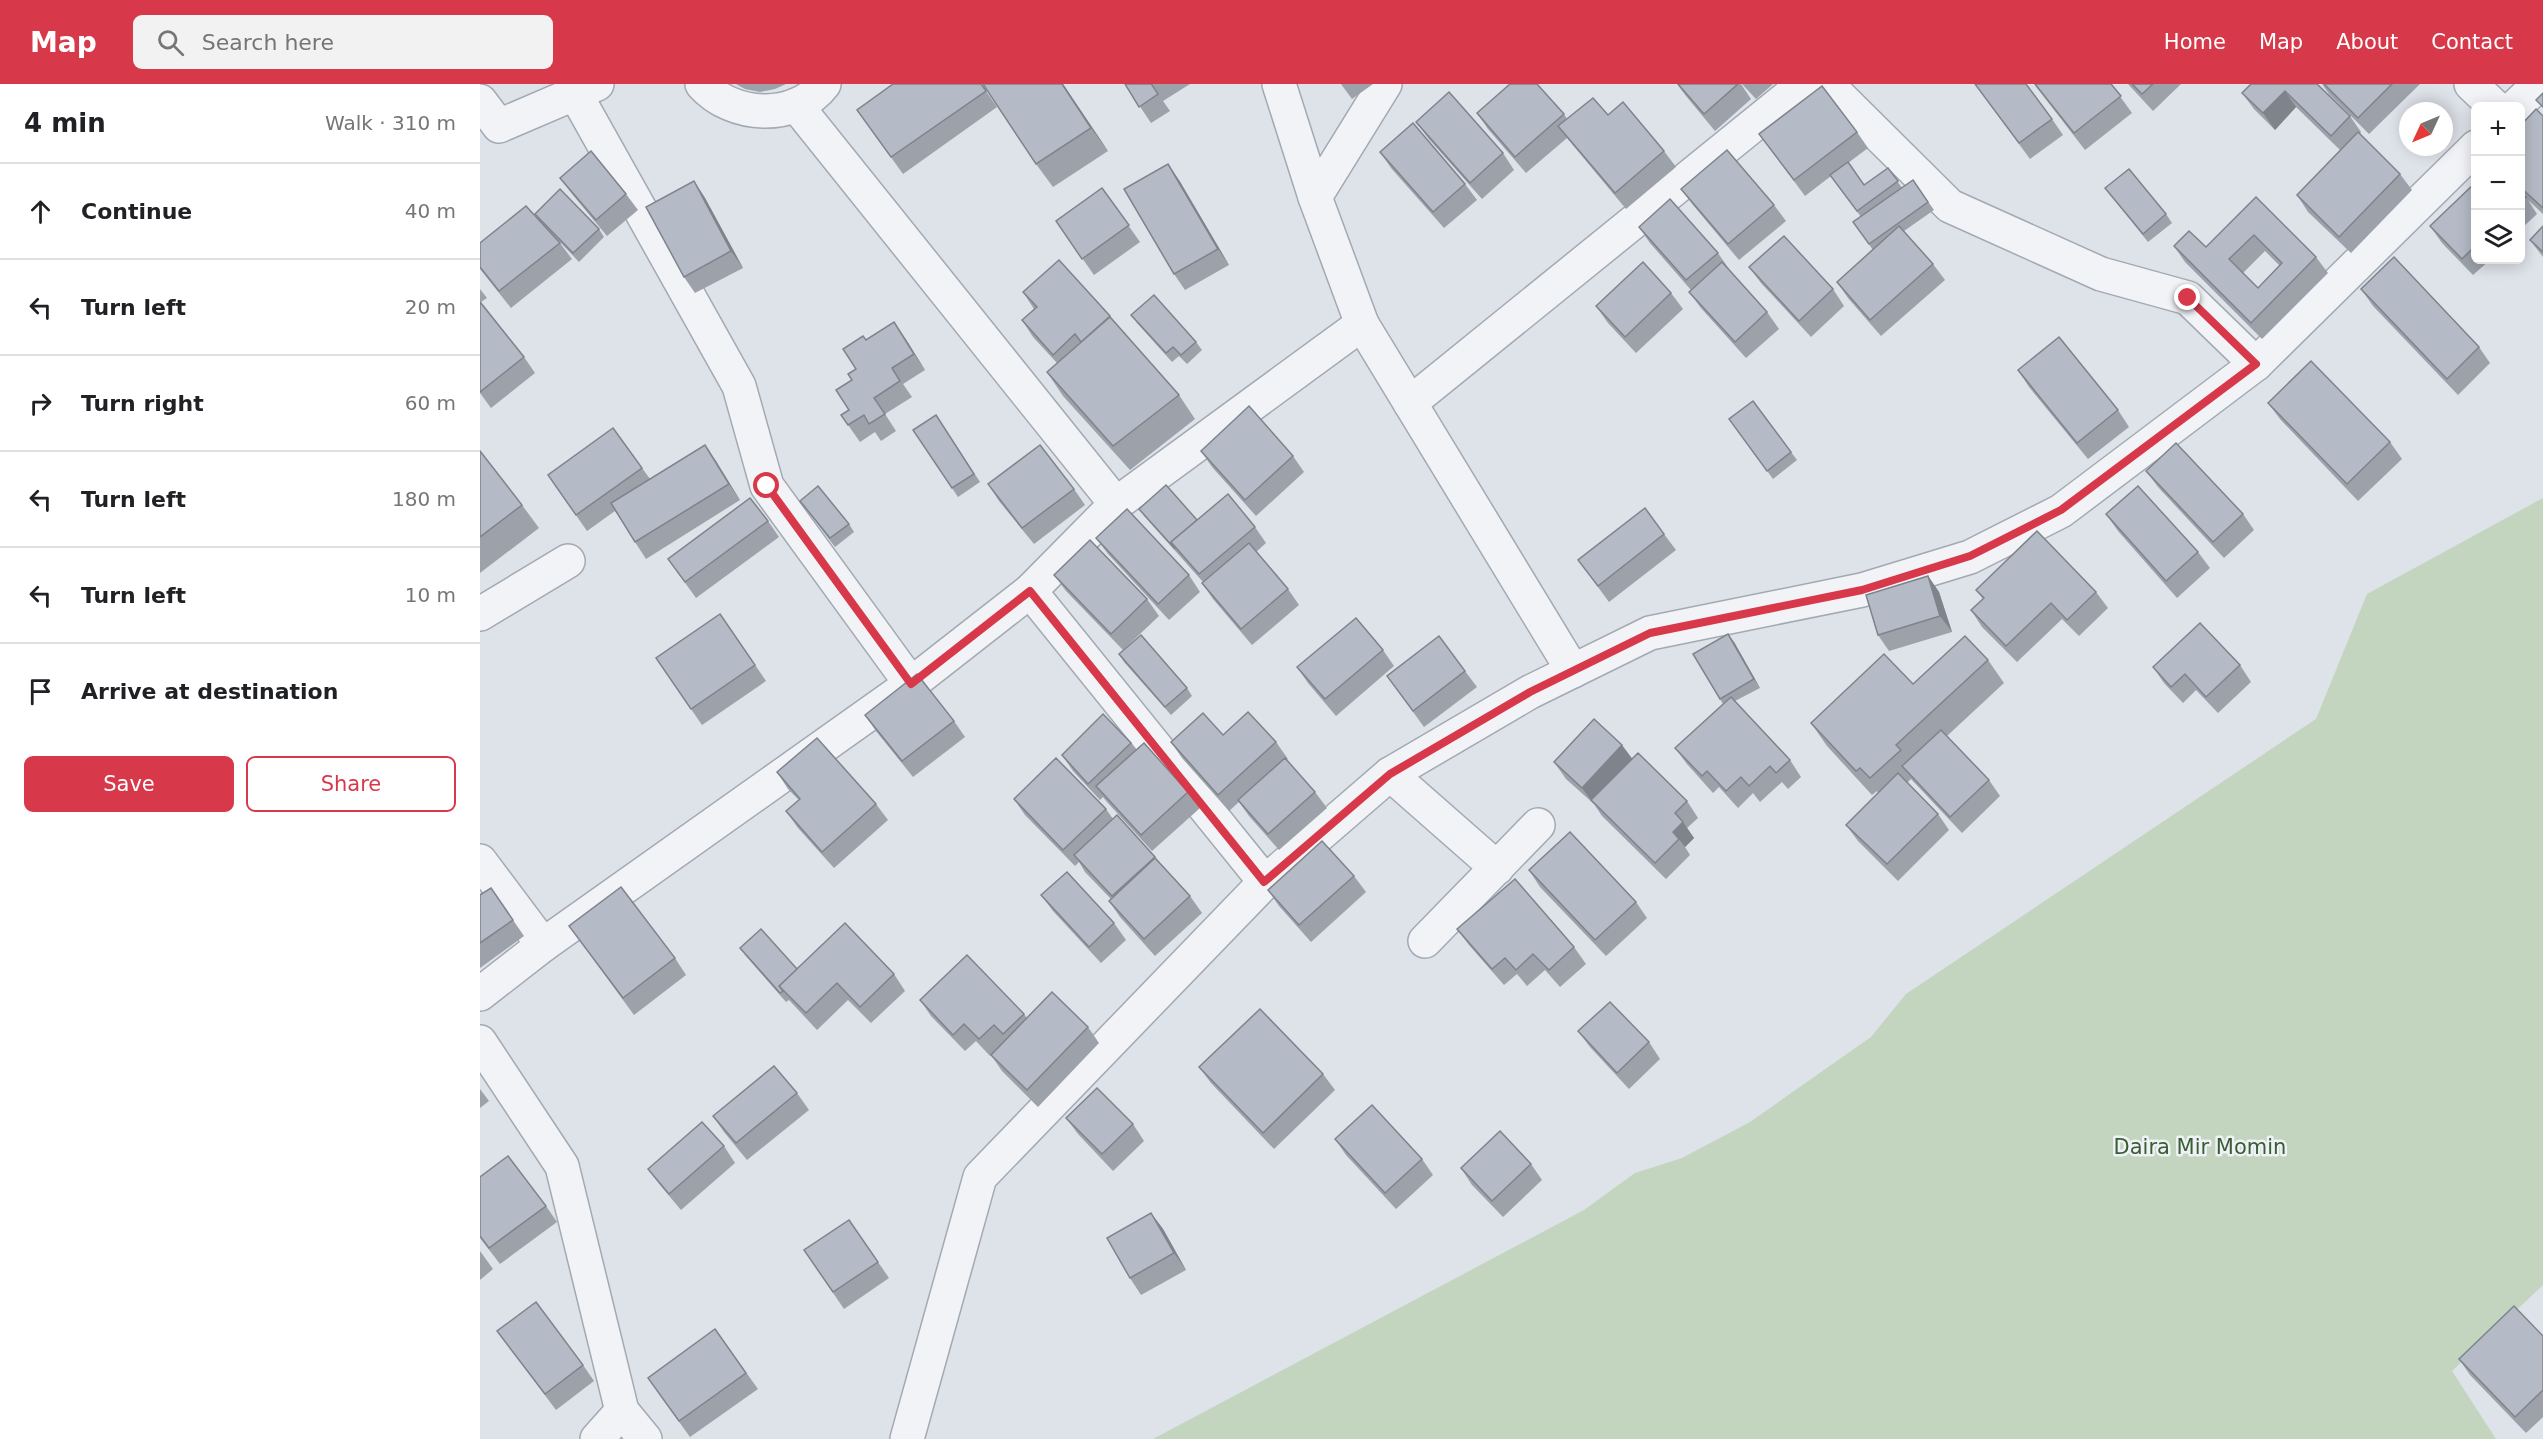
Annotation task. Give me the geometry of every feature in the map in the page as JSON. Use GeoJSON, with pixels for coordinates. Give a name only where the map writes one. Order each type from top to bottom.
{"type":"FeatureCollection","features":[{"type":"Feature","properties":{"kind":"street"},"geometry":{"type":"LineString","coordinates":[[702,84],[723,102],[747,110],[772,111],[796,105],[819,91],[824,84]]}},
{"type":"Feature","properties":{"kind":"street"},"geometry":{"type":"LineString","coordinates":[[1279,84],[1315,197],[1362,324],[1573,671]]}},
{"type":"Feature","properties":{"kind":"street"},"geometry":{"type":"LineString","coordinates":[[1315,197],[1385,84]]}},
{"type":"Feature","properties":{"kind":"street"},"geometry":{"type":"LineString","coordinates":[[1410,403],[1804,84]]}},
{"type":"Feature","properties":{"kind":"street"},"geometry":{"type":"LineString","coordinates":[[1827,84],[1950,206],[2101,274],[2188,298],[2256,364]]}},
{"type":"Feature","properties":{"kind":"street"},"geometry":{"type":"LineString","coordinates":[[2471,84],[2490,102]]}},
{"type":"Feature","properties":{"kind":"street"},"geometry":{"type":"LineString","coordinates":[[2520,102],[2539,84]]}},
{"type":"Feature","properties":{"kind":"street"},"geometry":{"type":"LineString","coordinates":[[480,101],[499,126],[587,89],[739,386],[767,486],[911,684]]}},
{"type":"Feature","properties":{"kind":"street"},"geometry":{"type":"LineString","coordinates":[[796,105],[1116,504]]}},
{"type":"Feature","properties":{"kind":"street"},"geometry":{"type":"LineString","coordinates":[[907,1439],[980,1176],[1264,882],[1390,774],[1530,692],[1650,633],[1862,590],[1970,556],[2061,510],[2256,364],[2471,151]]}},
{"type":"Feature","properties":{"kind":"street"},"geometry":{"type":"LineString","coordinates":[[480,994],[543,945],[911,684],[1030,591],[1116,504],[1362,324]]}},
{"type":"Feature","properties":{"kind":"street"},"geometry":{"type":"LineString","coordinates":[[480,614],[568,561]]}},
{"type":"Feature","properties":{"kind":"street"},"geometry":{"type":"LineString","coordinates":[[1030,591],[1264,882]]}},
{"type":"Feature","properties":{"kind":"street"},"geometry":{"type":"LineString","coordinates":[[1390,774],[1497,868]]}},
{"type":"Feature","properties":{"kind":"street"},"geometry":{"type":"LineString","coordinates":[[1425,941],[1538,825]]}},
{"type":"Feature","properties":{"kind":"street"},"geometry":{"type":"LineString","coordinates":[[480,861],[543,945]]}},
{"type":"Feature","properties":{"kind":"street"},"geometry":{"type":"LineString","coordinates":[[480,1042],[562,1166],[622,1412],[645,1439]]}},
{"type":"Feature","properties":{"kind":"street"},"geometry":{"type":"LineString","coordinates":[[597,1439],[622,1412]]}},
{"type":"Feature","properties":{"kind":"green space","name":"Daira Mir Momin"},"geometry":{"type":"Polygon","coordinates":[[[2543,498],[2543,1285],[2452,1371],[2496,1439],[1153,1439],[1584,1210],[1635,1173],[1682,1158],[1750,1122],[1871,1037],[1906,994],[2316,719],[2367,594],[2543,498]]]}},
{"type":"Feature","properties":{"kind":"building"},"geometry":{"type":"Polygon","coordinates":[[[893,84],[981,84],[986,91],[891,157],[857,110],[893,84]]]}},
{"type":"Feature","properties":{"kind":"building"},"geometry":{"type":"Polygon","coordinates":[[[983,84],[1062,84],[1091,128],[1036,164],[983,84]]]}},
{"type":"Feature","properties":{"kind":"building"},"geometry":{"type":"Polygon","coordinates":[[[1125,84],[1152,84],[1158,94],[1139,107],[1125,84]]]}},
{"type":"Feature","properties":{"kind":"building"},"geometry":{"type":"Polygon","coordinates":[[[1510,84],[1537,84],[1564,114],[1515,157],[1477,113],[1510,84]]]}},
{"type":"Feature","properties":{"kind":"building"},"geometry":{"type":"Polygon","coordinates":[[[1678,84],[1738,84],[1704,114],[1678,84]]]}},
{"type":"Feature","properties":{"kind":"building"},"geometry":{"type":"Polygon","coordinates":[[[1975,84],[2026,84],[2052,119],[2019,143],[1975,84]]]}},
{"type":"Feature","properties":{"kind":"building"},"geometry":{"type":"Polygon","coordinates":[[[2035,84],[2111,84],[2121,96],[2074,133],[2035,84]]]}},
{"type":"Feature","properties":{"kind":"building"},"geometry":{"type":"Polygon","coordinates":[[[2132,84],[2153,84],[2142,94],[2132,84]]]}},
{"type":"Feature","properties":{"kind":"building"},"geometry":{"type":"Polygon","coordinates":[[[2251,84],[2317,84],[2350,116],[2331,136],[2285,91],[2263,113],[2242,93],[2251,84]]]}},
{"type":"Feature","properties":{"kind":"building"},"geometry":{"type":"Polygon","coordinates":[[[2324,84],[2392,84],[2358,118],[2324,84]]]}},
{"type":"Feature","properties":{"kind":"building"},"geometry":{"type":"Polygon","coordinates":[[[1822,86],[1857,132],[1794,180],[1759,134],[1822,86]]]}},
{"type":"Feature","properties":{"kind":"building"},"geometry":{"type":"Polygon","coordinates":[[[1449,92],[1503,153],[1470,183],[1416,122],[1449,92]]]}},
{"type":"Feature","properties":{"kind":"building"},"geometry":{"type":"Polygon","coordinates":[[[2543,93],[2543,107],[2536,100],[2543,93]]]}},
{"type":"Feature","properties":{"kind":"building"},"geometry":{"type":"Polygon","coordinates":[[[1593,98],[1608,115],[1623,102],[1664,151],[1615,193],[1558,126],[1593,98]]]}},
{"type":"Feature","properties":{"kind":"building"},"geometry":{"type":"Polygon","coordinates":[[[2536,109],[2543,116],[2543,208],[2525,192],[2525,121],[2536,109]]]}},
{"type":"Feature","properties":{"kind":"building"},"geometry":{"type":"Polygon","coordinates":[[[1413,123],[1465,184],[1433,212],[1380,152],[1413,123]]]}},
{"type":"Feature","properties":{"kind":"building"},"geometry":{"type":"Polygon","coordinates":[[[2358,132],[2400,174],[2339,237],[2297,195],[2358,132]]]}},
{"type":"Feature","properties":{"kind":"building"},"geometry":{"type":"Polygon","coordinates":[[[1727,150],[1774,205],[1728,244],[1681,189],[1727,150]]]}},
{"type":"Feature","properties":{"kind":"building"},"geometry":{"type":"Polygon","coordinates":[[[591,151],[626,194],[596,220],[560,178],[591,151]]]}},
{"type":"Feature","properties":{"kind":"building"},"geometry":{"type":"Polygon","coordinates":[[[1848,162],[1864,185],[1888,168],[1898,181],[1857,211],[1830,175],[1848,162]]]}},
{"type":"Feature","properties":{"kind":"building"},"geometry":{"type":"Polygon","coordinates":[[[1168,164],[1218,249],[1174,274],[1124,189],[1168,164]]]}},
{"type":"Feature","properties":{"kind":"building"},"geometry":{"type":"Polygon","coordinates":[[[2129,169],[2166,214],[2143,234],[2105,188],[2129,169]]]}},
{"type":"Feature","properties":{"kind":"building"},"geometry":{"type":"Polygon","coordinates":[[[1913,180],[1928,202],[1869,244],[1853,222],[1913,180]]]}},
{"type":"Feature","properties":{"kind":"building"},"geometry":{"type":"Polygon","coordinates":[[[694,181],[731,251],[684,277],[646,207],[694,181]]]}},
{"type":"Feature","properties":{"kind":"building"},"geometry":{"type":"Polygon","coordinates":[[[2471,187],[2471,250],[2462,259],[2430,226],[2471,187]]]}},
{"type":"Feature","properties":{"kind":"building"},"geometry":{"type":"Polygon","coordinates":[[[1102,188],[1129,225],[1082,259],[1056,221],[1102,188]]]}},
{"type":"Feature","properties":{"kind":"building"},"geometry":{"type":"Polygon","coordinates":[[[560,189],[599,229],[573,253],[535,214],[560,189]]]}},
{"type":"Feature","properties":{"kind":"building"},"geometry":{"type":"Polygon","coordinates":[[[2256,197],[2316,257],[2251,323],[2174,246],[2189,231],[2206,247],[2256,197]],[[2254,235],[2229,259],[2258,288],[2282,263],[2254,235]]]}},
{"type":"Feature","properties":{"kind":"building"},"geometry":{"type":"Polygon","coordinates":[[[1670,199],[1718,253],[1686,280],[1639,227],[1670,199]]]}},
{"type":"Feature","properties":{"kind":"building"},"geometry":{"type":"Polygon","coordinates":[[[526,206],[560,243],[499,291],[480,267],[480,243],[526,206]]]}},
{"type":"Feature","properties":{"kind":"building"},"geometry":{"type":"Polygon","coordinates":[[[1899,226],[1933,264],[1870,320],[1837,282],[1899,226]]]}},
{"type":"Feature","properties":{"kind":"building"},"geometry":{"type":"Polygon","coordinates":[[[2543,226],[2543,252],[2530,240],[2543,226]]]}},
{"type":"Feature","properties":{"kind":"building"},"geometry":{"type":"Polygon","coordinates":[[[1784,236],[1833,289],[1799,321],[1749,267],[1784,236]]]}},
{"type":"Feature","properties":{"kind":"building"},"geometry":{"type":"Polygon","coordinates":[[[2394,257],[2479,347],[2447,379],[2361,289],[2394,257]]]}},
{"type":"Feature","properties":{"kind":"building"},"geometry":{"type":"Polygon","coordinates":[[[1059,260],[1110,316],[1081,342],[1075,334],[1053,355],[1022,320],[1037,307],[1023,292],[1059,260]]]}},
{"type":"Feature","properties":{"kind":"building"},"geometry":{"type":"Polygon","coordinates":[[[1643,262],[1671,293],[1625,337],[1596,306],[1643,262]]]}},
{"type":"Feature","properties":{"kind":"building"},"geometry":{"type":"Polygon","coordinates":[[[1722,262],[1767,312],[1735,342],[1689,292],[1722,262]]]}},
{"type":"Feature","properties":{"kind":"building"},"geometry":{"type":"Polygon","coordinates":[[[1154,295],[1196,342],[1181,355],[1173,347],[1166,353],[1131,315],[1154,295]]]}},
{"type":"Feature","properties":{"kind":"building"},"geometry":{"type":"Polygon","coordinates":[[[480,302],[524,357],[480,392],[480,302]]]}},
{"type":"Feature","properties":{"kind":"building"},"geometry":{"type":"Polygon","coordinates":[[[1110,317],[1179,395],[1113,446],[1047,372],[1110,317]]]}},
{"type":"Feature","properties":{"kind":"building"},"geometry":{"type":"Polygon","coordinates":[[[894,322],[914,354],[892,368],[900,381],[874,398],[885,414],[869,424],[864,415],[848,425],[841,415],[849,410],[836,390],[852,380],[848,374],[856,369],[843,349],[863,336],[866,340],[894,322]]]}},
{"type":"Feature","properties":{"kind":"building"},"geometry":{"type":"Polygon","coordinates":[[[2059,337],[2118,410],[2077,443],[2018,370],[2059,337]]]}},
{"type":"Feature","properties":{"kind":"building"},"geometry":{"type":"Polygon","coordinates":[[[2311,361],[2390,442],[2347,484],[2268,403],[2311,361]]]}},
{"type":"Feature","properties":{"kind":"building"},"geometry":{"type":"Polygon","coordinates":[[[1753,401],[1791,452],[1767,471],[1729,419],[1753,401]]]}},
{"type":"Feature","properties":{"kind":"building"},"geometry":{"type":"Polygon","coordinates":[[[1249,406],[1293,456],[1245,500],[1201,451],[1249,406]]]}},
{"type":"Feature","properties":{"kind":"building"},"geometry":{"type":"Polygon","coordinates":[[[936,415],[974,474],[952,488],[913,430],[936,415]]]}},
{"type":"Feature","properties":{"kind":"building"},"geometry":{"type":"Polygon","coordinates":[[[613,428],[642,468],[576,515],[548,475],[613,428]]]}},
{"type":"Feature","properties":{"kind":"building"},"geometry":{"type":"Polygon","coordinates":[[[2176,443],[2243,514],[2213,542],[2146,471],[2176,443]]]}},
{"type":"Feature","properties":{"kind":"building"},"geometry":{"type":"Polygon","coordinates":[[[705,445],[729,484],[635,542],[611,503],[705,445]]]}},
{"type":"Feature","properties":{"kind":"building"},"geometry":{"type":"Polygon","coordinates":[[[1040,445],[1074,489],[1022,528],[988,484],[1040,445]]]}},
{"type":"Feature","properties":{"kind":"building"},"geometry":{"type":"Polygon","coordinates":[[[480,451],[522,505],[480,537],[480,451]]]}},
{"type":"Feature","properties":{"kind":"building"},"geometry":{"type":"Polygon","coordinates":[[[1166,485],[1197,520],[1171,542],[1175,549],[1139,509],[1166,485]]]}},
{"type":"Feature","properties":{"kind":"building"},"geometry":{"type":"Polygon","coordinates":[[[818,486],[849,524],[830,538],[800,501],[818,486]]]}},
{"type":"Feature","properties":{"kind":"building"},"geometry":{"type":"Polygon","coordinates":[[[2138,486],[2198,552],[2166,581],[2106,514],[2138,486]]]}},
{"type":"Feature","properties":{"kind":"building"},"geometry":{"type":"Polygon","coordinates":[[[1228,494],[1255,527],[1199,574],[1171,542],[1228,494]]]}},
{"type":"Feature","properties":{"kind":"building"},"geometry":{"type":"Polygon","coordinates":[[[750,498],[768,521],[685,582],[668,559],[750,498]]]}},
{"type":"Feature","properties":{"kind":"building"},"geometry":{"type":"Polygon","coordinates":[[[1645,508],[1664,534],[1598,586],[1578,560],[1645,508]]]}},
{"type":"Feature","properties":{"kind":"building"},"geometry":{"type":"Polygon","coordinates":[[[1127,509],[1189,575],[1158,604],[1096,538],[1127,509]]]}},
{"type":"Feature","properties":{"kind":"building"},"geometry":{"type":"Polygon","coordinates":[[[2037,531],[2096,592],[2067,620],[2051,603],[2006,646],[1971,610],[1984,598],[1976,590],[2037,531]]]}},
{"type":"Feature","properties":{"kind":"building"},"geometry":{"type":"Polygon","coordinates":[[[1090,540],[1147,599],[1111,634],[1054,575],[1090,540]]]}},
{"type":"Feature","properties":{"kind":"building"},"geometry":{"type":"Polygon","coordinates":[[[1249,543],[1288,589],[1241,629],[1202,583],[1249,543]]]}},
{"type":"Feature","properties":{"kind":"building"},"geometry":{"type":"Polygon","coordinates":[[[1928,576],[1940,616],[1878,635],[1866,595],[1928,576]]]}},
{"type":"Feature","properties":{"kind":"building"},"geometry":{"type":"Polygon","coordinates":[[[720,614],[755,665],[691,709],[656,658],[720,614]]]}},
{"type":"Feature","properties":{"kind":"building"},"geometry":{"type":"Polygon","coordinates":[[[1356,618],[1383,650],[1325,699],[1297,667],[1356,618]]]}},
{"type":"Feature","properties":{"kind":"building"},"geometry":{"type":"Polygon","coordinates":[[[2200,623],[2240,665],[2206,697],[2185,674],[2171,687],[2153,667],[2200,623]]]}},
{"type":"Feature","properties":{"kind":"building"},"geometry":{"type":"Polygon","coordinates":[[[1728,634],[1754,679],[1720,699],[1693,654],[1728,634]]]}},
{"type":"Feature","properties":{"kind":"building"},"geometry":{"type":"Polygon","coordinates":[[[1141,635],[1187,688],[1165,707],[1119,654],[1141,635]]]}},
{"type":"Feature","properties":{"kind":"building"},"geometry":{"type":"Polygon","coordinates":[[[1439,636],[1465,671],[1413,711],[1387,676],[1439,636]]]}},
{"type":"Feature","properties":{"kind":"building"},"geometry":{"type":"Polygon","coordinates":[[[1965,636],[1988,660],[1896,745],[1901,750],[1870,778],[1860,768],[1856,771],[1811,723],[1884,654],[1913,684],[1965,636]]]}},
{"type":"Feature","properties":{"kind":"building"},"geometry":{"type":"Polygon","coordinates":[[[917,674],[954,721],[902,761],[865,715],[917,674]]]}},
{"type":"Feature","properties":{"kind":"building"},"geometry":{"type":"Polygon","coordinates":[[[1731,697],[1790,760],[1776,773],[1770,766],[1749,786],[1741,777],[1726,791],[1707,771],[1702,776],[1675,748],[1731,697]]]}},
{"type":"Feature","properties":{"kind":"building"},"geometry":{"type":"Polygon","coordinates":[[[1248,712],[1276,742],[1218,795],[1171,742],[1203,713],[1223,735],[1248,712]]]}},
{"type":"Feature","properties":{"kind":"building"},"geometry":{"type":"Polygon","coordinates":[[[1103,714],[1131,743],[1088,784],[1062,755],[1103,714]]]}},
{"type":"Feature","properties":{"kind":"building"},"geometry":{"type":"Polygon","coordinates":[[[1594,719],[1622,745],[1582,788],[1554,762],[1594,719]]]}},
{"type":"Feature","properties":{"kind":"building"},"geometry":{"type":"Polygon","coordinates":[[[1941,730],[1989,780],[1950,817],[1902,766],[1941,730]]]}},
{"type":"Feature","properties":{"kind":"building"},"geometry":{"type":"Polygon","coordinates":[[[817,738],[876,804],[822,852],[786,811],[800,799],[777,772],[817,738]]]}},
{"type":"Feature","properties":{"kind":"building"},"geometry":{"type":"Polygon","coordinates":[[[1144,743],[1188,792],[1141,835],[1096,786],[1144,743]]]}},
{"type":"Feature","properties":{"kind":"building"},"geometry":{"type":"Polygon","coordinates":[[[1638,753],[1687,801],[1675,813],[1683,822],[1673,832],[1679,839],[1655,863],[1591,800],[1638,753]]]}},
{"type":"Feature","properties":{"kind":"building"},"geometry":{"type":"Polygon","coordinates":[[[1056,758],[1106,809],[1063,850],[1014,799],[1056,758]]]}},
{"type":"Feature","properties":{"kind":"building"},"geometry":{"type":"Polygon","coordinates":[[[1285,758],[1315,792],[1268,834],[1238,800],[1285,758]]]}},
{"type":"Feature","properties":{"kind":"building"},"geometry":{"type":"Polygon","coordinates":[[[1898,773],[1938,814],[1887,864],[1846,825],[1898,773]]]}},
{"type":"Feature","properties":{"kind":"building"},"geometry":{"type":"Polygon","coordinates":[[[1117,815],[1155,857],[1112,896],[1074,855],[1117,815]]]}},
{"type":"Feature","properties":{"kind":"building"},"geometry":{"type":"Polygon","coordinates":[[[1570,832],[1636,902],[1595,940],[1529,870],[1570,832]]]}},
{"type":"Feature","properties":{"kind":"building"},"geometry":{"type":"Polygon","coordinates":[[[1322,841],[1354,876],[1299,925],[1268,890],[1322,841]]]}},
{"type":"Feature","properties":{"kind":"building"},"geometry":{"type":"Polygon","coordinates":[[[1155,858],[1190,896],[1144,939],[1109,901],[1155,858]]]}},
{"type":"Feature","properties":{"kind":"building"},"geometry":{"type":"Polygon","coordinates":[[[1067,872],[1114,923],[1089,947],[1041,895],[1067,872]]]}},
{"type":"Feature","properties":{"kind":"building"},"geometry":{"type":"Polygon","coordinates":[[[1515,879],[1574,947],[1549,970],[1533,954],[1516,970],[1505,958],[1492,969],[1457,929],[1515,879]]]}},
{"type":"Feature","properties":{"kind":"building"},"geometry":{"type":"Polygon","coordinates":[[[621,887],[675,958],[623,998],[569,926],[621,887]]]}},
{"type":"Feature","properties":{"kind":"building"},"geometry":{"type":"Polygon","coordinates":[[[491,888],[513,920],[480,943],[480,895],[491,888]]]}},
{"type":"Feature","properties":{"kind":"building"},"geometry":{"type":"Polygon","coordinates":[[[845,923],[894,974],[860,1007],[837,983],[806,1013],[779,986],[845,923]]]}},
{"type":"Feature","properties":{"kind":"building"},"geometry":{"type":"Polygon","coordinates":[[[761,929],[797,969],[779,986],[783,991],[780,993],[740,948],[761,929]]]}},
{"type":"Feature","properties":{"kind":"building"},"geometry":{"type":"Polygon","coordinates":[[[967,955],[1024,1014],[1003,1034],[994,1025],[979,1039],[964,1024],[953,1035],[920,1000],[967,955]]]}},
{"type":"Feature","properties":{"kind":"building"},"geometry":{"type":"Polygon","coordinates":[[[1052,992],[1088,1027],[1027,1090],[991,1055],[1052,992]]]}},
{"type":"Feature","properties":{"kind":"building"},"geometry":{"type":"Polygon","coordinates":[[[1610,1002],[1649,1042],[1617,1073],[1578,1031],[1610,1002]]]}},
{"type":"Feature","properties":{"kind":"building"},"geometry":{"type":"Polygon","coordinates":[[[1260,1009],[1323,1074],[1263,1133],[1199,1067],[1260,1009]]]}},
{"type":"Feature","properties":{"kind":"building"},"geometry":{"type":"Polygon","coordinates":[[[774,1066],[797,1093],[736,1143],[713,1116],[774,1066]]]}},
{"type":"Feature","properties":{"kind":"building"},"geometry":{"type":"Polygon","coordinates":[[[1097,1088],[1133,1124],[1102,1154],[1066,1118],[1097,1088]]]}},
{"type":"Feature","properties":{"kind":"building"},"geometry":{"type":"Polygon","coordinates":[[[1372,1105],[1422,1159],[1385,1193],[1335,1139],[1372,1105]]]}},
{"type":"Feature","properties":{"kind":"building"},"geometry":{"type":"Polygon","coordinates":[[[702,1122],[724,1146],[669,1194],[648,1169],[702,1122]]]}},
{"type":"Feature","properties":{"kind":"building"},"geometry":{"type":"Polygon","coordinates":[[[1500,1131],[1531,1164],[1492,1201],[1461,1168],[1500,1131]]]}},
{"type":"Feature","properties":{"kind":"building"},"geometry":{"type":"Polygon","coordinates":[[[508,1156],[546,1206],[489,1248],[480,1236],[480,1177],[508,1156]]]}},
{"type":"Feature","properties":{"kind":"building"},"geometry":{"type":"Polygon","coordinates":[[[1151,1213],[1174,1253],[1130,1278],[1107,1238],[1151,1213]]]}},
{"type":"Feature","properties":{"kind":"building"},"geometry":{"type":"Polygon","coordinates":[[[849,1220],[878,1262],[833,1292],[804,1250],[849,1220]]]}},
{"type":"Feature","properties":{"kind":"building"},"geometry":{"type":"Polygon","coordinates":[[[536,1302],[583,1365],[545,1394],[497,1331],[536,1302]]]}},
{"type":"Feature","properties":{"kind":"building"},"geometry":{"type":"Polygon","coordinates":[[[2514,1306],[2543,1336],[2543,1390],[2515,1417],[2459,1359],[2514,1306]]]}},
{"type":"Feature","properties":{"kind":"building"},"geometry":{"type":"Polygon","coordinates":[[[715,1329],[746,1373],[679,1421],[648,1378],[715,1329]]]}},
{"type":"Feature","properties":{"kind":"route"},"geometry":{"type":"LineString","coordinates":[[767,486],[911,684],[1030,591],[1264,882],[1390,774],[1530,692],[1650,633],[1862,590],[1970,556],[2061,510],[2256,364],[2188,298]]}}]}
